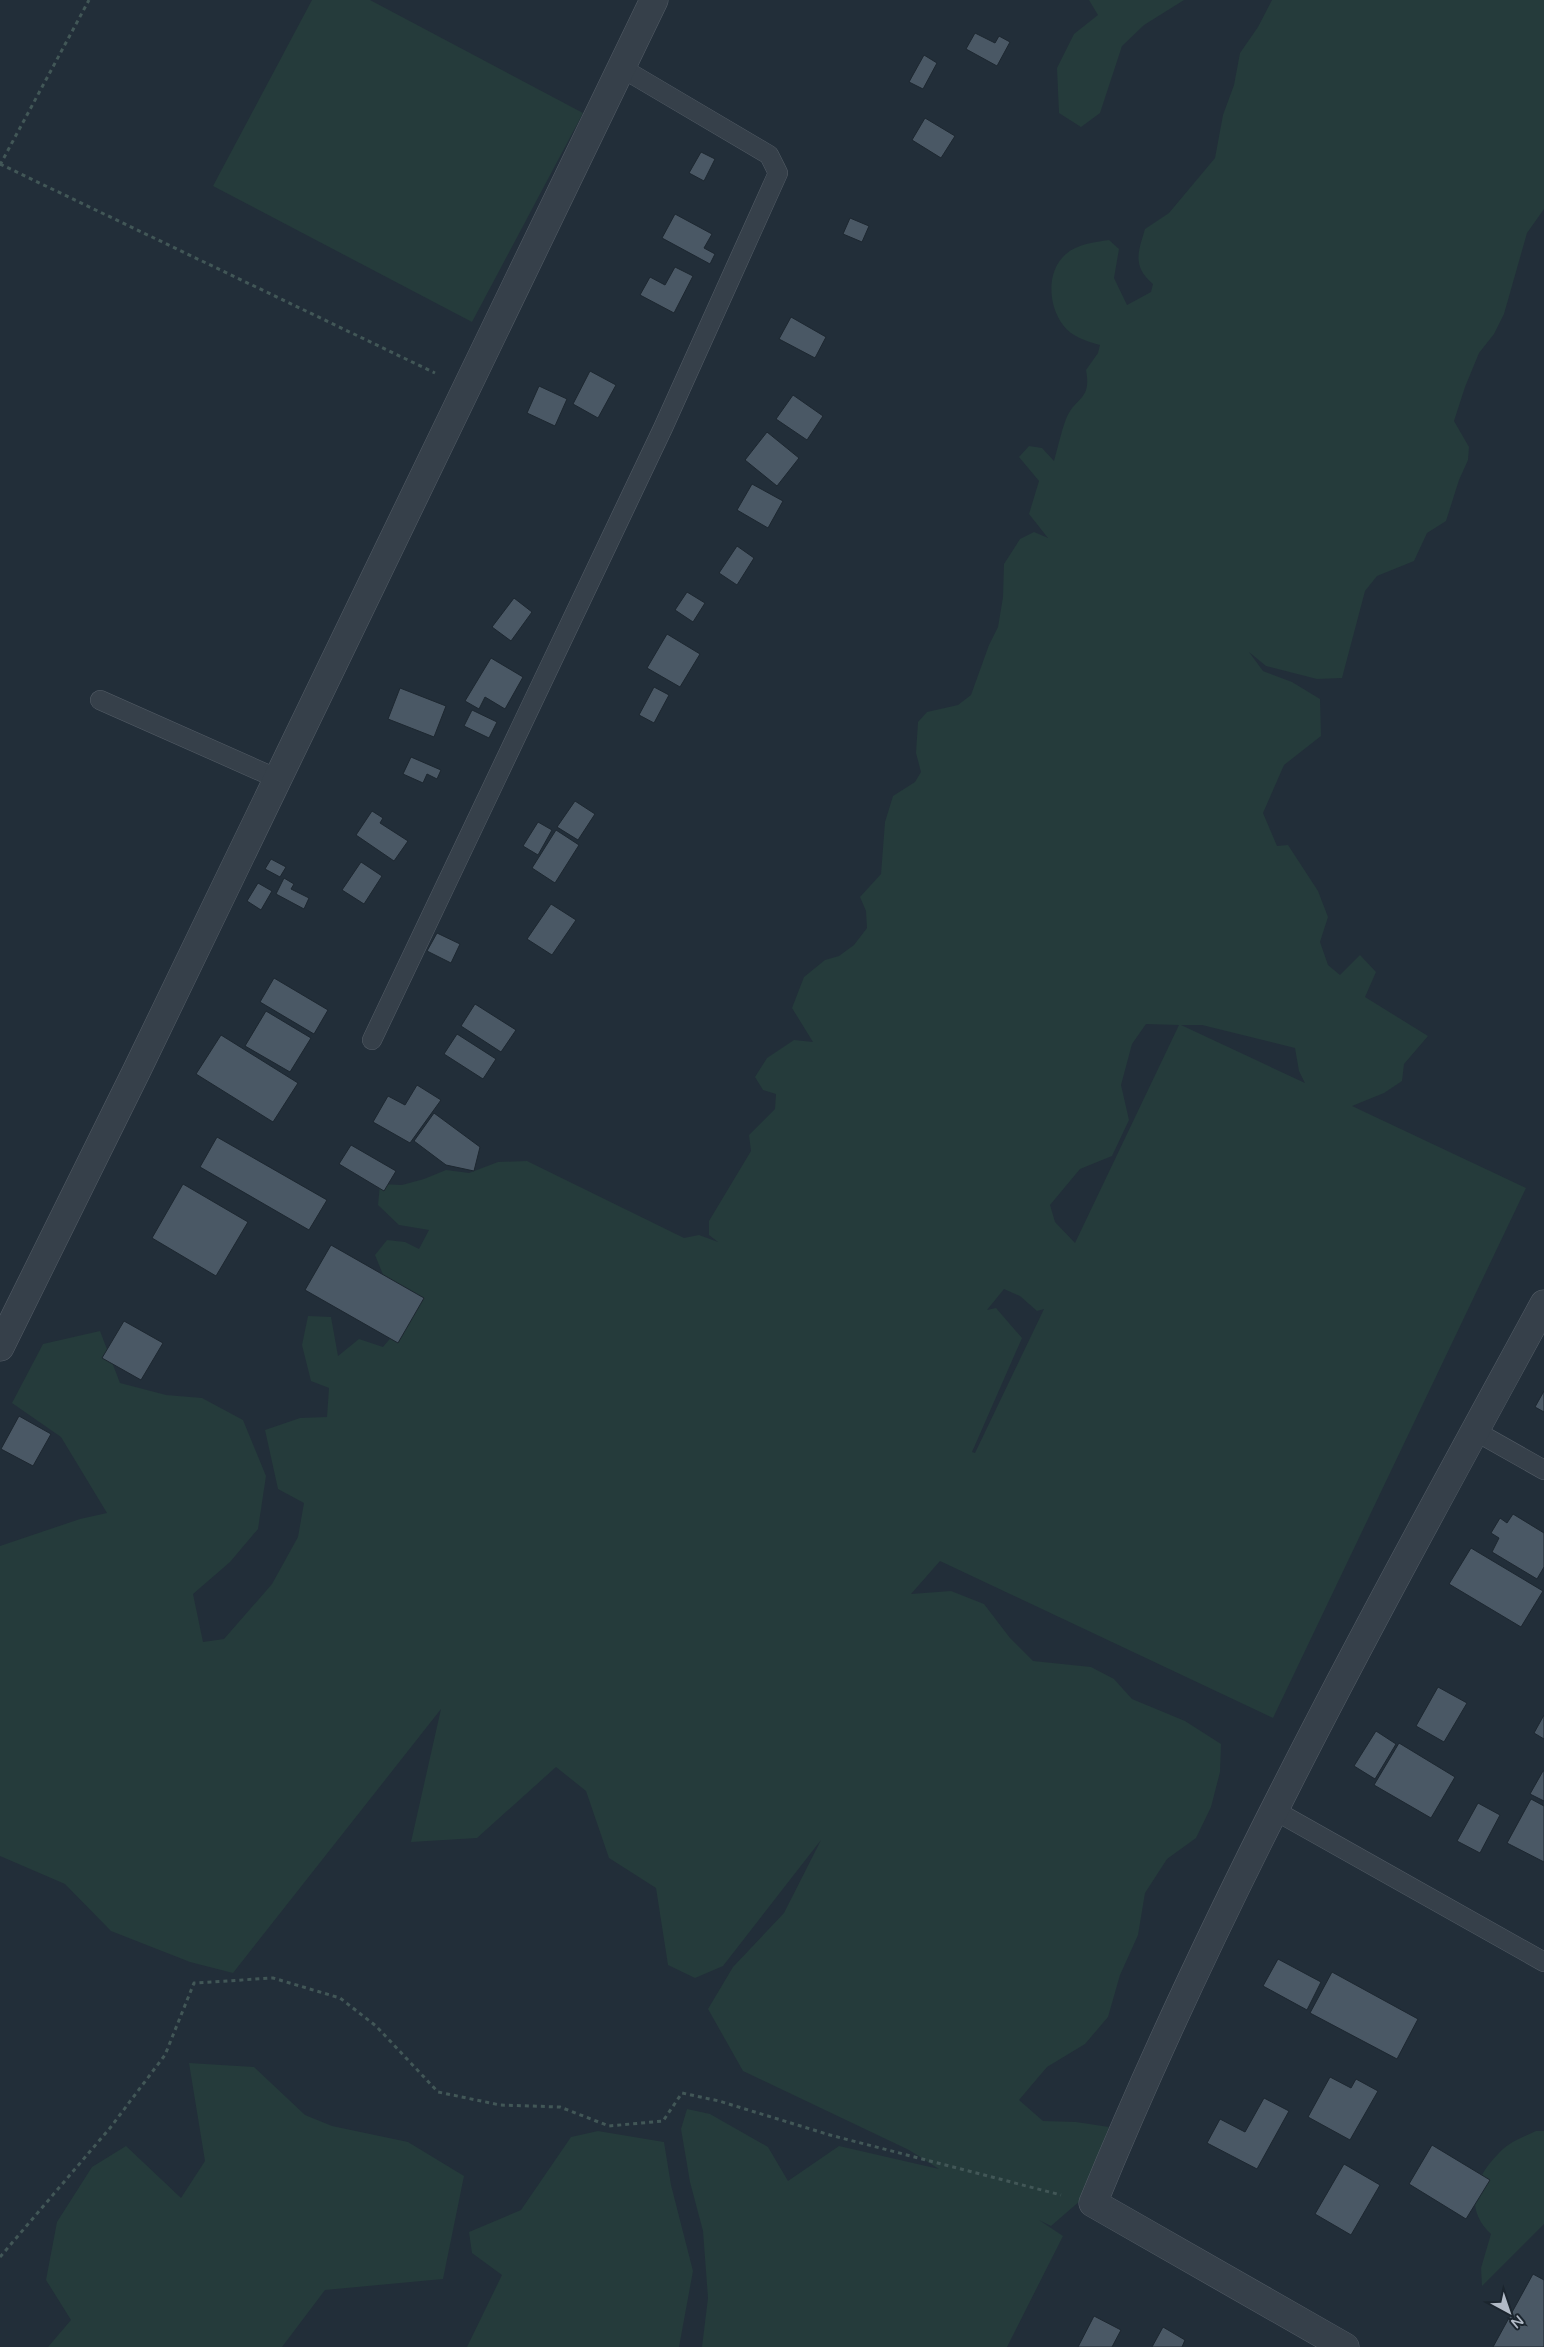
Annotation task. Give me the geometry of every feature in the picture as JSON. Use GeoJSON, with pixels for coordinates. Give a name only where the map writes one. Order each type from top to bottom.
{"type":"FeatureCollection","features":[{"type":"Feature","properties":{"kind":"street"},"geometry":{"type":"LineString","coordinates":[[0,1347],[278,779],[465,388],[654,0]]}},
{"type":"Feature","properties":{"kind":"street"},"geometry":{"type":"LineString","coordinates":[[1345,2347],[1093,2203],[1133,2106],[1274,1810],[1544,1304]]}},
{"type":"Feature","properties":{"kind":"lane"},"geometry":{"type":"LineString","coordinates":[[372,1040],[663,428],[778,173],[769,155],[620,67]]}},
{"type":"Feature","properties":{"kind":"lane"},"geometry":{"type":"LineString","coordinates":[[100,700],[278,779]]}},
{"type":"Feature","properties":{"kind":"lane"},"geometry":{"type":"LineString","coordinates":[[1475,1432],[1544,1470]]}},
{"type":"Feature","properties":{"kind":"lane"},"geometry":{"type":"LineString","coordinates":[[1274,1810],[1544,1962]]}},
{"type":"Feature","properties":{"kind":"path"},"geometry":{"type":"LineString","coordinates":[[89,0],[0,164],[465,388]]}},
{"type":"Feature","properties":{"kind":"path"},"geometry":{"type":"LineString","coordinates":[[0,2257],[110,2128],[165,2056],[194,1982],[273,1978],[340,1998],[376,2026],[438,2092],[500,2105],[560,2107],[609,2126],[662,2120],[682,2092],[719,2100],[830,2136],[1093,2203]]}},
{"type":"Feature","properties":{"kind":"green space"},"geometry":{"type":"Polygon","coordinates":[[[312,0],[370,0],[583,113],[472,322],[213,186],[312,0]]]}},
{"type":"Feature","properties":{"kind":"green space"},"geometry":{"type":"Polygon","coordinates":[[[1089,0],[1184,0],[1144,25],[1122,46],[1100,113],[1081,127],[1059,113],[1057,68],[1074,34],[1098,15],[1089,0]]]}},
{"type":"Feature","properties":{"kind":"green space"},"geometry":{"type":"Polygon","coordinates":[[[1272,0],[1544,0],[1544,209],[1527,233],[1504,314],[1494,334],[1479,353],[1454,421],[1469,447],[1468,460],[1459,480],[1446,521],[1427,533],[1414,561],[1377,576],[1365,591],[1342,678],[1317,679],[1266,666],[1249,652],[1263,671],[1292,682],[1320,699],[1321,736],[1284,765],[1263,813],[1277,846],[1288,845],[1318,891],[1328,917],[1320,942],[1328,965],[1340,975],[1360,955],[1376,972],[1365,997],[1428,1036],[1404,1064],[1402,1081],[1384,1093],[1352,1106],[1526,1188],[1273,1718],[940,1561],[911,1594],[951,1591],[984,1604],[1010,1638],[1033,1661],[1091,1667],[1114,1679],[1132,1699],[1185,1721],[1221,1744],[1220,1772],[1211,1807],[1196,1838],[1167,1859],[1145,1893],[1138,1935],[1120,1975],[1108,2017],[1085,2044],[1047,2067],[1019,2100],[1043,2121],[1076,2122],[1109,2127],[1081,2200],[1051,2226],[1039,2220],[1063,2236],[1007,2347],[702,2347],[708,2298],[703,2231],[690,2182],[681,2129],[687,2109],[710,2114],[768,2147],[788,2181],[839,2146],[939,2169],[909,2150],[743,2071],[708,2009],[733,1967],[784,1913],[821,1840],[723,1966],[695,1978],[668,1965],[656,1888],[609,1858],[586,1791],[556,1767],[477,1838],[411,1842],[441,1709],[233,1973],[190,1962],[111,1931],[65,1884],[0,1856],[0,1546],[80,1519],[107,1513],[61,1437],[12,1403],[43,1344],[100,1331],[120,1383],[166,1395],[202,1398],[243,1420],[266,1476],[258,1529],[230,1562],[193,1594],[203,1642],[224,1639],[272,1584],[298,1537],[304,1503],[278,1489],[265,1430],[300,1418],[327,1417],[329,1388],[311,1381],[302,1345],[308,1316],[331,1317],[338,1356],[359,1339],[383,1347],[414,1310],[386,1282],[375,1255],[387,1240],[405,1242],[419,1249],[429,1230],[399,1225],[378,1205],[380,1184],[402,1185],[446,1170],[469,1173],[498,1162],[527,1161],[684,1238],[699,1235],[718,1242],[709,1235],[709,1221],[751,1151],[749,1135],[775,1109],[776,1094],[763,1090],[755,1077],[767,1058],[794,1040],[813,1042],[792,1008],[804,977],[825,960],[839,956],[854,945],[867,928],[866,911],[860,897],[881,874],[885,822],[893,796],[915,782],[921,772],[916,753],[918,722],[927,712],[958,705],[971,695],[989,645],[998,627],[1003,597],[1004,564],[1020,539],[1034,532],[1048,538],[1029,514],[1039,481],[1019,457],[1029,446],[1042,448],[1054,461],[1066,419],[1085,393],[1087,388],[1086,370],[1098,353],[1100,345],[1075,336],[1063,325],[1058,317],[1054,308],[1051,288],[1055,269],[1066,254],[1075,248],[1109,240],[1119,249],[1114,278],[1127,305],[1151,292],[1153,284],[1142,271],[1138,259],[1145,229],[1169,213],[1215,158],[1223,115],[1234,85],[1240,53],[1258,27],[1272,0]],[[1146,1024],[1132,1044],[1121,1085],[1129,1120],[1112,1156],[1080,1169],[1050,1205],[1055,1222],[1075,1243],[1179,1025],[1146,1024]],[[1181,1025],[1305,1083],[1299,1071],[1295,1048],[1202,1025],[1181,1025]],[[1004,1289],[987,1310],[996,1308],[1022,1338],[972,1452],[975,1453],[1044,1309],[1037,1311],[1020,1296],[1004,1289]]]}},
{"type":"Feature","properties":{"kind":"green space"},"geometry":{"type":"Polygon","coordinates":[[[189,2063],[254,2067],[305,2115],[332,2126],[408,2142],[464,2176],[443,2279],[325,2290],[282,2347],[48,2347],[71,2320],[46,2280],[57,2222],[92,2167],[126,2146],[181,2198],[205,2161],[189,2063]]]}},
{"type":"Feature","properties":{"kind":"green space"},"geometry":{"type":"Polygon","coordinates":[[[598,2131],[664,2142],[671,2185],[693,2271],[679,2347],[467,2347],[502,2275],[472,2253],[469,2232],[521,2210],[571,2137],[598,2131]]]}},
{"type":"Feature","properties":{"kind":"green space"},"geometry":{"type":"Polygon","coordinates":[[[1536,2131],[1544,2131],[1544,2224],[1482,2286],[1481,2268],[1491,2234],[1482,2224],[1477,2214],[1475,2203],[1479,2182],[1491,2162],[1503,2149],[1516,2140],[1536,2131]]]}},
{"type":"Feature","properties":{"kind":"building"},"geometry":{"type":"Polygon","coordinates":[[[975,33],[995,43],[999,36],[1010,42],[997,66],[966,49],[975,33]]]}},
{"type":"Feature","properties":{"kind":"building"},"geometry":{"type":"Polygon","coordinates":[[[924,55],[937,63],[923,89],[909,82],[924,55]]]}},
{"type":"Feature","properties":{"kind":"building"},"geometry":{"type":"Polygon","coordinates":[[[925,118],[955,136],[941,158],[912,140],[925,118]]]}},
{"type":"Feature","properties":{"kind":"building"},"geometry":{"type":"Polygon","coordinates":[[[701,152],[715,159],[704,181],[689,173],[701,152]]]}},
{"type":"Feature","properties":{"kind":"building"},"geometry":{"type":"Polygon","coordinates":[[[675,214],[712,234],[704,248],[715,254],[710,264],[662,238],[675,214]]]}},
{"type":"Feature","properties":{"kind":"building"},"geometry":{"type":"Polygon","coordinates":[[[850,218],[869,226],[862,242],[843,234],[850,218]]]}},
{"type":"Feature","properties":{"kind":"building"},"geometry":{"type":"Polygon","coordinates":[[[675,267],[693,276],[674,313],[640,295],[650,277],[665,285],[675,267]]]}},
{"type":"Feature","properties":{"kind":"building"},"geometry":{"type":"Polygon","coordinates":[[[791,317],[826,337],[815,358],[779,339],[791,317]]]}},
{"type":"Feature","properties":{"kind":"building"},"geometry":{"type":"Polygon","coordinates":[[[590,371],[616,385],[598,418],[573,404],[590,371]]]}},
{"type":"Feature","properties":{"kind":"building"},"geometry":{"type":"Polygon","coordinates":[[[539,386],[567,399],[555,426],[527,413],[539,386]]]}},
{"type":"Feature","properties":{"kind":"building"},"geometry":{"type":"Polygon","coordinates":[[[793,395],[823,416],[807,440],[776,419],[793,395]]]}},
{"type":"Feature","properties":{"kind":"building"},"geometry":{"type":"Polygon","coordinates":[[[767,432],[799,458],[777,486],[745,460],[767,432]]]}},
{"type":"Feature","properties":{"kind":"building"},"geometry":{"type":"Polygon","coordinates":[[[752,484],[783,501],[768,528],[737,510],[752,484]]]}},
{"type":"Feature","properties":{"kind":"building"},"geometry":{"type":"Polygon","coordinates":[[[737,546],[754,558],[737,585],[719,573],[737,546]]]}},
{"type":"Feature","properties":{"kind":"building"},"geometry":{"type":"Polygon","coordinates":[[[687,592],[705,603],[693,622],[675,610],[687,592]]]}},
{"type":"Feature","properties":{"kind":"building"},"geometry":{"type":"Polygon","coordinates":[[[514,598],[532,612],[511,641],[492,627],[514,598]]]}},
{"type":"Feature","properties":{"kind":"building"},"geometry":{"type":"Polygon","coordinates":[[[667,634],[700,654],[680,687],[647,668],[667,634]]]}},
{"type":"Feature","properties":{"kind":"building"},"geometry":{"type":"Polygon","coordinates":[[[491,658],[523,677],[505,709],[485,697],[479,709],[465,701],[491,658]]]}},
{"type":"Feature","properties":{"kind":"building"},"geometry":{"type":"Polygon","coordinates":[[[654,687],[669,695],[654,723],[639,715],[654,687]]]}},
{"type":"Feature","properties":{"kind":"building"},"geometry":{"type":"Polygon","coordinates":[[[400,688],[446,706],[434,737],[388,719],[400,688]]]}},
{"type":"Feature","properties":{"kind":"building"},"geometry":{"type":"Polygon","coordinates":[[[472,710],[497,722],[489,738],[464,726],[472,710]]]}},
{"type":"Feature","properties":{"kind":"building"},"geometry":{"type":"Polygon","coordinates":[[[411,757],[441,770],[437,779],[427,774],[423,783],[403,774],[411,757]]]}},
{"type":"Feature","properties":{"kind":"building"},"geometry":{"type":"Polygon","coordinates":[[[575,801],[595,814],[578,840],[557,827],[575,801]]]}},
{"type":"Feature","properties":{"kind":"building"},"geometry":{"type":"Polygon","coordinates":[[[372,811],[383,818],[380,823],[408,841],[394,861],[356,835],[372,811]]]}},
{"type":"Feature","properties":{"kind":"building"},"geometry":{"type":"Polygon","coordinates":[[[538,822],[552,830],[538,855],[523,846],[538,822]]]}},
{"type":"Feature","properties":{"kind":"building"},"geometry":{"type":"Polygon","coordinates":[[[556,830],[579,845],[555,883],[532,868],[556,830]]]}},
{"type":"Feature","properties":{"kind":"building"},"geometry":{"type":"Polygon","coordinates":[[[271,859],[286,867],[280,877],[265,869],[271,859]]]}},
{"type":"Feature","properties":{"kind":"building"},"geometry":{"type":"Polygon","coordinates":[[[361,862],[382,876],[364,904],[342,890],[361,862]]]}},
{"type":"Feature","properties":{"kind":"building"},"geometry":{"type":"Polygon","coordinates":[[[284,878],[294,884],[291,889],[309,898],[304,909],[276,894],[284,878]]]}},
{"type":"Feature","properties":{"kind":"building"},"geometry":{"type":"Polygon","coordinates":[[[258,883],[272,891],[261,910],[247,901],[258,883]]]}},
{"type":"Feature","properties":{"kind":"building"},"geometry":{"type":"Polygon","coordinates":[[[551,904],[576,920],[552,955],[527,939],[551,904]]]}},
{"type":"Feature","properties":{"kind":"building"},"geometry":{"type":"Polygon","coordinates":[[[437,933],[460,944],[451,963],[427,951],[437,933]]]}},
{"type":"Feature","properties":{"kind":"building"},"geometry":{"type":"Polygon","coordinates":[[[274,978],[328,1010],[314,1034],[260,1002],[274,978]]]}},
{"type":"Feature","properties":{"kind":"building"},"geometry":{"type":"Polygon","coordinates":[[[475,1004],[516,1030],[501,1052],[461,1026],[475,1004]]]}},
{"type":"Feature","properties":{"kind":"building"},"geometry":{"type":"Polygon","coordinates":[[[266,1011],[311,1038],[290,1072],[245,1046],[266,1011]]]}},
{"type":"Feature","properties":{"kind":"building"},"geometry":{"type":"Polygon","coordinates":[[[457,1034],[496,1059],[483,1079],[444,1054],[457,1034]]]}},
{"type":"Feature","properties":{"kind":"building"},"geometry":{"type":"Polygon","coordinates":[[[221,1035],[298,1083],[273,1122],[196,1074],[221,1035]]]}},
{"type":"Feature","properties":{"kind":"building"},"geometry":{"type":"Polygon","coordinates":[[[417,1085],[441,1100],[410,1143],[373,1122],[388,1096],[405,1105],[417,1085]]]}},
{"type":"Feature","properties":{"kind":"building"},"geometry":{"type":"Polygon","coordinates":[[[434,1113],[480,1147],[474,1171],[446,1165],[414,1141],[434,1113]]]}},
{"type":"Feature","properties":{"kind":"building"},"geometry":{"type":"Polygon","coordinates":[[[217,1137],[327,1200],[309,1230],[200,1167],[217,1137]]]}},
{"type":"Feature","properties":{"kind":"building"},"geometry":{"type":"Polygon","coordinates":[[[351,1145],[396,1171],[384,1191],[339,1164],[351,1145]]]}},
{"type":"Feature","properties":{"kind":"building"},"geometry":{"type":"Polygon","coordinates":[[[183,1184],[248,1222],[216,1276],[152,1238],[183,1184]]]}},
{"type":"Feature","properties":{"kind":"building"},"geometry":{"type":"Polygon","coordinates":[[[331,1245],[424,1298],[398,1343],[305,1290],[331,1245]]]}},
{"type":"Feature","properties":{"kind":"building"},"geometry":{"type":"Polygon","coordinates":[[[124,1321],[163,1343],[141,1380],[102,1358],[124,1321]]]}},
{"type":"Feature","properties":{"kind":"building"},"geometry":{"type":"Polygon","coordinates":[[[1544,1391],[1544,1412],[1535,1407],[1544,1391]]]}},
{"type":"Feature","properties":{"kind":"building"},"geometry":{"type":"Polygon","coordinates":[[[19,1416],[51,1434],[33,1466],[1,1449],[19,1416]]]}},
{"type":"Feature","properties":{"kind":"building"},"geometry":{"type":"Polygon","coordinates":[[[1513,1514],[1544,1533],[1544,1567],[1537,1579],[1492,1552],[1499,1538],[1491,1533],[1500,1518],[1507,1523],[1513,1514]]]}},
{"type":"Feature","properties":{"kind":"building"},"geometry":{"type":"Polygon","coordinates":[[[1471,1548],[1543,1591],[1521,1627],[1449,1584],[1471,1548]]]}},
{"type":"Feature","properties":{"kind":"building"},"geometry":{"type":"Polygon","coordinates":[[[1438,1687],[1467,1703],[1444,1742],[1416,1726],[1438,1687]]]}},
{"type":"Feature","properties":{"kind":"building"},"geometry":{"type":"Polygon","coordinates":[[[1544,1715],[1544,1739],[1534,1733],[1544,1715]]]}},
{"type":"Feature","properties":{"kind":"building"},"geometry":{"type":"Polygon","coordinates":[[[1376,1731],[1396,1744],[1375,1779],[1354,1766],[1376,1731]]]}},
{"type":"Feature","properties":{"kind":"building"},"geometry":{"type":"Polygon","coordinates":[[[1399,1743],[1455,1777],[1431,1818],[1374,1785],[1399,1743]]]}},
{"type":"Feature","properties":{"kind":"building"},"geometry":{"type":"Polygon","coordinates":[[[1544,1771],[1544,1801],[1530,1794],[1544,1771]]]}},
{"type":"Feature","properties":{"kind":"building"},"geometry":{"type":"Polygon","coordinates":[[[1531,1799],[1544,1806],[1544,1862],[1507,1843],[1531,1799]]]}},
{"type":"Feature","properties":{"kind":"building"},"geometry":{"type":"Polygon","coordinates":[[[1478,1803],[1500,1815],[1480,1853],[1457,1841],[1478,1803]]]}},
{"type":"Feature","properties":{"kind":"building"},"geometry":{"type":"Polygon","coordinates":[[[1278,1959],[1321,1982],[1307,2010],[1263,1986],[1278,1959]]]}},
{"type":"Feature","properties":{"kind":"building"},"geometry":{"type":"Polygon","coordinates":[[[1332,1972],[1418,2019],[1397,2059],[1310,2013],[1332,1972]]]}},
{"type":"Feature","properties":{"kind":"building"},"geometry":{"type":"Polygon","coordinates":[[[1330,2077],[1351,2088],[1356,2079],[1378,2091],[1350,2140],[1308,2117],[1330,2077]]]}},
{"type":"Feature","properties":{"kind":"building"},"geometry":{"type":"Polygon","coordinates":[[[1264,2098],[1289,2111],[1257,2169],[1207,2143],[1220,2119],[1245,2132],[1264,2098]]]}},
{"type":"Feature","properties":{"kind":"building"},"geometry":{"type":"Polygon","coordinates":[[[1432,2145],[1490,2180],[1466,2219],[1409,2184],[1432,2145]]]}},
{"type":"Feature","properties":{"kind":"building"},"geometry":{"type":"Polygon","coordinates":[[[1344,2164],[1380,2185],[1351,2235],[1315,2214],[1344,2164]]]}},
{"type":"Feature","properties":{"kind":"building"},"geometry":{"type":"Polygon","coordinates":[[[1533,2274],[1544,2280],[1544,2347],[1493,2347],[1533,2274]]]}},
{"type":"Feature","properties":{"kind":"building"},"geometry":{"type":"Polygon","coordinates":[[[1094,2316],[1121,2330],[1112,2347],[1078,2347],[1094,2316]]]}},
{"type":"Feature","properties":{"kind":"building"},"geometry":{"type":"Polygon","coordinates":[[[1163,2327],[1185,2340],[1182,2347],[1152,2347],[1163,2327]]]}}]}
